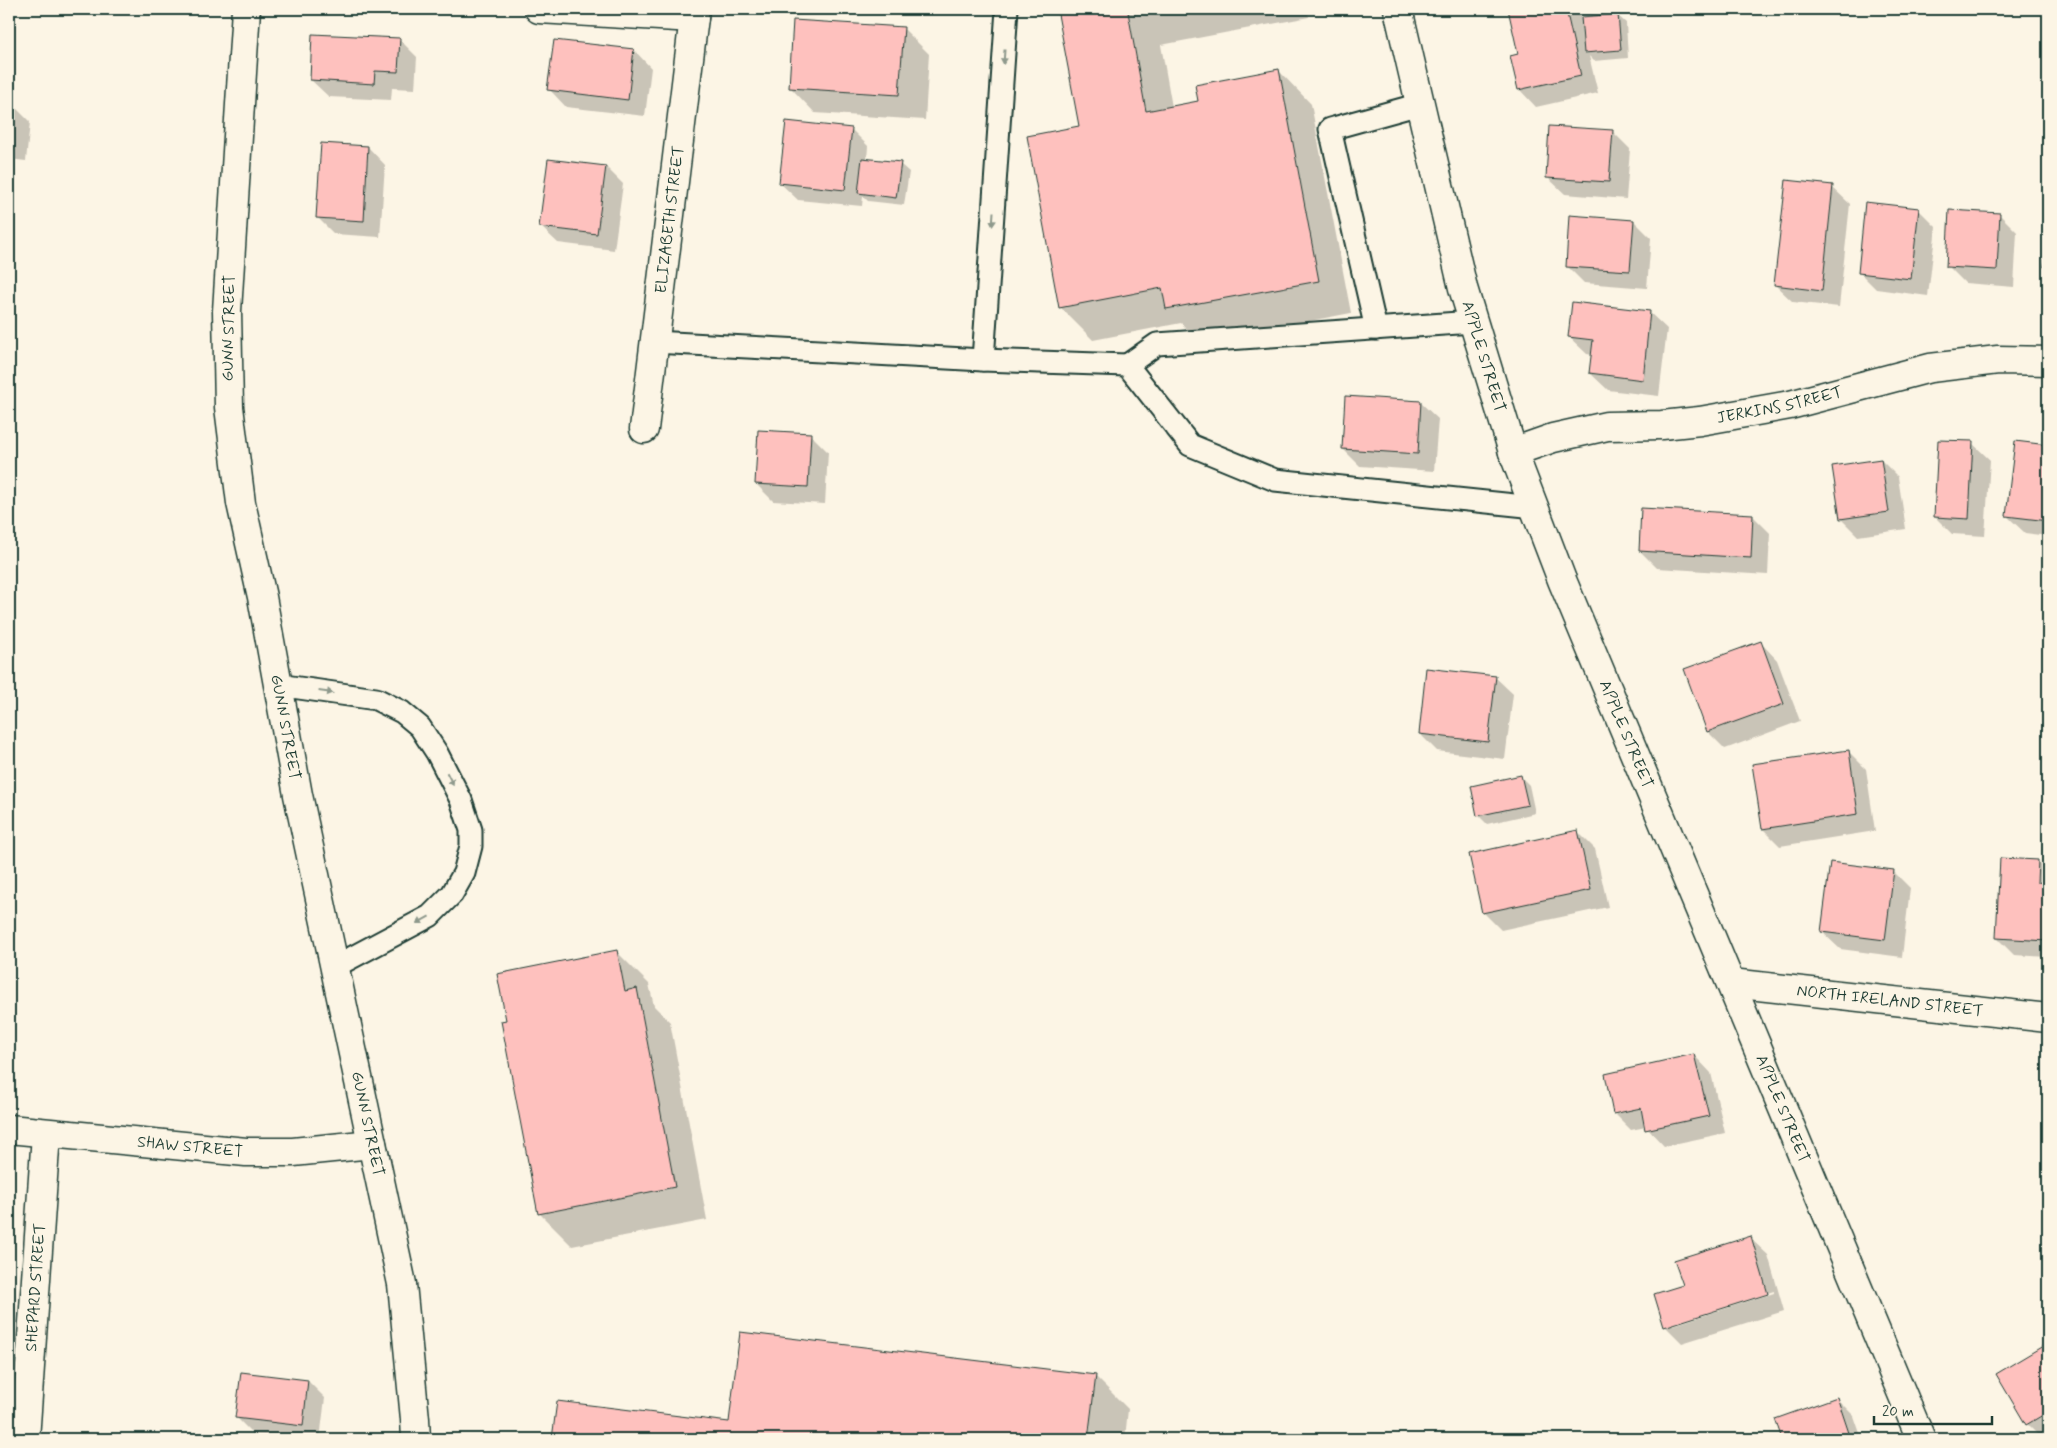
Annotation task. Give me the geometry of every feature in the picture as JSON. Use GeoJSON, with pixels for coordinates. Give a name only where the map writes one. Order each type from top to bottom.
{"type":"FeatureCollection","features":[{"type":"Feature","properties":{"kind":"street","name":"GUNN STREET"},"geometry":{"type":"LineString","coordinates":[[246,9],[227,311],[229,407],[240,503],[262,597],[298,795],[402,1284],[416,1439]]}},
{"type":"Feature","properties":{"kind":"street"},"geometry":{"type":"LineString","coordinates":[[540,9],[694,14]]}},
{"type":"Feature","properties":{"kind":"street","name":"APPLE STREET"},"geometry":{"type":"LineString","coordinates":[[1398,9],[1463,288],[1513,452],[1562,580],[1921,1439]]}},
{"type":"Feature","properties":{"kind":"street","name":"ELIZABETH STREET"},"geometry":{"type":"LineString","coordinates":[[644,429],[694,14]]}},
{"type":"Feature","properties":{"kind":"street","name":"JERKINS STREET"},"geometry":{"type":"LineString","coordinates":[[1513,452],[1553,438],[1607,426],[1662,425],[1700,421],[1790,405],[1930,368],[1998,360],[2048,361]]}},
{"type":"Feature","properties":{"kind":"street","name":"NORTH IRELAND STREET"},"geometry":{"type":"LineString","coordinates":[[1731,983],[2048,1018]]}},
{"type":"Feature","properties":{"kind":"street","name":"SHAW STREET"},"geometry":{"type":"LineString","coordinates":[[9,1129],[246,1152],[293,1152],[372,1144]]}},
{"type":"Feature","properties":{"kind":"street","name":"SHEPARD STREET"},"geometry":{"type":"LineString","coordinates":[[25,1439],[46,1134]]}},
{"type":"Feature","properties":{"kind":"lane"},"geometry":{"type":"LineString","coordinates":[[983,360],[1007,9]]}},
{"type":"Feature","properties":{"kind":"lane"},"geometry":{"type":"LineString","coordinates":[[1376,329],[1330,129],[1420,104]]}},
{"type":"Feature","properties":{"kind":"lane"},"geometry":{"type":"LineString","coordinates":[[654,342],[983,360],[1127,365],[1157,344],[1473,322]]}},
{"type":"Feature","properties":{"kind":"lane"},"geometry":{"type":"LineString","coordinates":[[1127,365],[1190,446],[1275,480],[1534,507]]}},
{"type":"Feature","properties":{"kind":"lane"},"geometry":{"type":"LineString","coordinates":[[278,685],[376,699],[402,712],[420,727],[437,752],[461,800],[471,830],[471,846],[464,873],[452,894],[430,916],[334,967]]}},
{"type":"Feature","properties":{"kind":"building"},"geometry":{"type":"Polygon","coordinates":[[[1057,9],[1146,9],[1128,12],[1146,111],[1198,101],[1195,85],[1279,69],[1319,281],[1166,309],[1162,288],[1059,308],[1027,136],[1079,126],[1057,9]]]}},
{"type":"Feature","properties":{"kind":"building"},"geometry":{"type":"Polygon","coordinates":[[[1508,9],[1566,9],[1581,76],[1518,90],[1510,56],[1518,54],[1508,9]]]}},
{"type":"Feature","properties":{"kind":"building"},"geometry":{"type":"Polygon","coordinates":[[[1618,14],[1621,50],[1584,53],[1581,17],[1618,14]]]}},
{"type":"Feature","properties":{"kind":"building"},"geometry":{"type":"Polygon","coordinates":[[[793,20],[904,27],[899,95],[789,88],[793,20]]]}},
{"type":"Feature","properties":{"kind":"building"},"geometry":{"type":"Polygon","coordinates":[[[312,34],[400,38],[398,72],[375,71],[374,84],[310,80],[312,34]]]}},
{"type":"Feature","properties":{"kind":"building"},"geometry":{"type":"Polygon","coordinates":[[[554,40],[634,49],[628,100],[547,90],[554,40]]]}},
{"type":"Feature","properties":{"kind":"building"},"geometry":{"type":"Polygon","coordinates":[[[9,103],[13,103],[9,144],[9,103]]]}},
{"type":"Feature","properties":{"kind":"building"},"geometry":{"type":"Polygon","coordinates":[[[786,121],[852,128],[845,190],[779,183],[786,121]]]}},
{"type":"Feature","properties":{"kind":"building"},"geometry":{"type":"Polygon","coordinates":[[[1549,126],[1613,130],[1609,182],[1546,178],[1549,126]]]}},
{"type":"Feature","properties":{"kind":"building"},"geometry":{"type":"Polygon","coordinates":[[[321,143],[368,146],[364,221],[316,218],[321,143]]]}},
{"type":"Feature","properties":{"kind":"building"},"geometry":{"type":"Polygon","coordinates":[[[862,158],[901,162],[896,198],[858,193],[862,158]]]}},
{"type":"Feature","properties":{"kind":"building"},"geometry":{"type":"Polygon","coordinates":[[[548,159],[606,166],[597,234],[539,227],[548,159]]]}},
{"type":"Feature","properties":{"kind":"building"},"geometry":{"type":"Polygon","coordinates":[[[1786,180],[1833,185],[1822,291],[1774,285],[1786,180]]]}},
{"type":"Feature","properties":{"kind":"building"},"geometry":{"type":"Polygon","coordinates":[[[1865,202],[1919,208],[1911,279],[1858,273],[1865,202]]]}},
{"type":"Feature","properties":{"kind":"building"},"geometry":{"type":"Polygon","coordinates":[[[1949,210],[2000,213],[1997,270],[1946,267],[1949,210]]]}},
{"type":"Feature","properties":{"kind":"building"},"geometry":{"type":"Polygon","coordinates":[[[1569,215],[1634,220],[1630,271],[1566,267],[1569,215]]]}},
{"type":"Feature","properties":{"kind":"building"},"geometry":{"type":"Polygon","coordinates":[[[2048,228],[2048,268],[2044,267],[2048,228]]]}},
{"type":"Feature","properties":{"kind":"building"},"geometry":{"type":"Polygon","coordinates":[[[1572,302],[1650,311],[1643,380],[1589,373],[1593,340],[1568,337],[1572,302]]]}},
{"type":"Feature","properties":{"kind":"building"},"geometry":{"type":"Polygon","coordinates":[[[1345,396],[1421,401],[1418,454],[1342,449],[1345,396]]]}},
{"type":"Feature","properties":{"kind":"building"},"geometry":{"type":"Polygon","coordinates":[[[758,430],[811,433],[808,487],[755,484],[758,430]]]}},
{"type":"Feature","properties":{"kind":"building"},"geometry":{"type":"Polygon","coordinates":[[[1938,440],[1973,441],[1969,519],[1934,517],[1938,440]]]}},
{"type":"Feature","properties":{"kind":"building"},"geometry":{"type":"Polygon","coordinates":[[[2015,441],[2048,445],[2048,521],[2006,516],[2015,441]]]}},
{"type":"Feature","properties":{"kind":"building"},"geometry":{"type":"Polygon","coordinates":[[[1881,459],[1889,512],[1840,519],[1832,466],[1881,459]]]}},
{"type":"Feature","properties":{"kind":"building"},"geometry":{"type":"Polygon","coordinates":[[[1641,508],[1753,514],[1751,558],[1639,551],[1641,508]]]}},
{"type":"Feature","properties":{"kind":"building"},"geometry":{"type":"Polygon","coordinates":[[[1761,641],[1784,704],[1707,732],[1684,669],[1761,641]]]}},
{"type":"Feature","properties":{"kind":"building"},"geometry":{"type":"Polygon","coordinates":[[[1426,668],[1496,676],[1488,742],[1419,734],[1426,668]]]}},
{"type":"Feature","properties":{"kind":"building"},"geometry":{"type":"Polygon","coordinates":[[[1849,750],[1858,814],[1762,829],[1752,764],[1849,750]]]}},
{"type":"Feature","properties":{"kind":"building"},"geometry":{"type":"Polygon","coordinates":[[[1521,775],[1528,805],[1477,816],[1471,786],[1521,775]]]}},
{"type":"Feature","properties":{"kind":"building"},"geometry":{"type":"Polygon","coordinates":[[[1578,830],[1591,890],[1482,913],[1469,854],[1578,830]]]}},
{"type":"Feature","properties":{"kind":"building"},"geometry":{"type":"Polygon","coordinates":[[[2000,858],[2038,860],[2037,882],[2048,883],[2048,941],[1996,938],[2000,858]]]}},
{"type":"Feature","properties":{"kind":"building"},"geometry":{"type":"Polygon","coordinates":[[[1830,862],[1894,870],[1885,940],[1821,932],[1830,862]]]}},
{"type":"Feature","properties":{"kind":"building"},"geometry":{"type":"Polygon","coordinates":[[[617,950],[625,991],[637,988],[675,1187],[538,1214],[501,1021],[506,1020],[497,974],[617,950]]]}},
{"type":"Feature","properties":{"kind":"building"},"geometry":{"type":"Polygon","coordinates":[[[1694,1054],[1709,1116],[1645,1130],[1641,1108],[1613,1114],[1605,1074],[1694,1054]]]}},
{"type":"Feature","properties":{"kind":"building"},"geometry":{"type":"Polygon","coordinates":[[[1751,1236],[1768,1294],[1664,1327],[1654,1294],[1683,1285],[1674,1260],[1751,1236]]]}},
{"type":"Feature","properties":{"kind":"building"},"geometry":{"type":"Polygon","coordinates":[[[740,1332],[1096,1375],[1088,1439],[552,1439],[557,1401],[729,1422],[740,1332]]]}},
{"type":"Feature","properties":{"kind":"building"},"geometry":{"type":"Polygon","coordinates":[[[2048,1343],[2048,1412],[2026,1425],[1996,1374],[2048,1343]]]}},
{"type":"Feature","properties":{"kind":"building"},"geometry":{"type":"Polygon","coordinates":[[[241,1372],[308,1380],[303,1426],[235,1418],[241,1372]]]}},
{"type":"Feature","properties":{"kind":"building"},"geometry":{"type":"Polygon","coordinates":[[[1837,1397],[1851,1439],[1782,1439],[1775,1419],[1837,1397]]]}}]}
